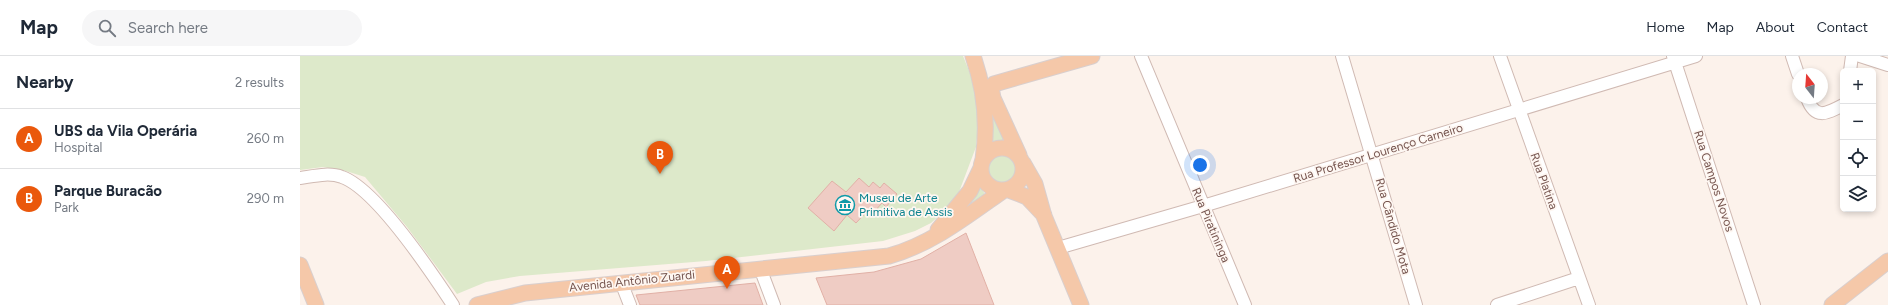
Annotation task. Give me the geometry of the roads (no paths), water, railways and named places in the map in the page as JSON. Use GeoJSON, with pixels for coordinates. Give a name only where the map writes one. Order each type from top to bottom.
{"type":"FeatureCollection","features":[{"type":"Feature","properties":{"kind":"main road"},"geometry":{"type":"LineString","coordinates":[[973,56],[982,92],[985,118],[982,176],[986,183],[993,188],[1006,190],[1027,197],[1044,216]]}},
{"type":"Feature","properties":{"kind":"main road"},"geometry":{"type":"LineString","coordinates":[[1082,305],[1044,216],[1035,184],[1021,159],[993,98],[991,89],[994,84],[1092,56]]}},
{"type":"Feature","properties":{"kind":"main road"},"geometry":{"type":"LineString","coordinates":[[982,164],[988,153],[1000,148],[1012,150],[1021,159],[1024,171],[1022,179],[1016,185],[1006,190]]}},
{"type":"Feature","properties":{"kind":"main road","name":"Avenida Antônio Zuardi"},"geometry":{"type":"LineString","coordinates":[[930,240],[970,191],[978,178],[982,164]]}},
{"type":"Feature","properties":{"kind":"main road","name":"Avenida Antônio Zuardi"},"geometry":{"type":"LineString","coordinates":[[477,305],[525,293],[760,268],[874,258],[902,252],[930,240],[1006,190]]}},
{"type":"Feature","properties":{"kind":"main road"},"geometry":{"type":"LineString","coordinates":[[1832,305],[1888,261]]}},
{"type":"Feature","properties":{"kind":"main road"},"geometry":{"type":"LineString","coordinates":[[300,266],[316,305]]}},
{"type":"Feature","properties":{"kind":"street","name":"Rua Piratininga"},"geometry":{"type":"LineString","coordinates":[[1141,56],[1245,305]]}},
{"type":"Feature","properties":{"kind":"street","name":"Rua Cândido Mota"},"geometry":{"type":"LineString","coordinates":[[1342,56],[1373,155],[1416,305]]}},
{"type":"Feature","properties":{"kind":"street","name":"Rua Platina"},"geometry":{"type":"LineString","coordinates":[[1500,56],[1518,111],[1589,305]]}},
{"type":"Feature","properties":{"kind":"street","name":"Rua Professor Lourenço Carneiro"},"geometry":{"type":"LineString","coordinates":[[1058,248],[1518,111],[1674,59],[1696,56]]}},
{"type":"Feature","properties":{"kind":"street"},"geometry":{"type":"LineString","coordinates":[[1792,56],[1796,68]]}},
{"type":"Feature","properties":{"kind":"street"},"geometry":{"type":"LineString","coordinates":[[1850,68],[1852,56]]}},
{"type":"Feature","properties":{"kind":"street"},"geometry":{"type":"LineString","coordinates":[[1860,56],[1888,65]]}},
{"type":"Feature","properties":{"kind":"street","name":"Rua Campos Novos"},"geometry":{"type":"LineString","coordinates":[[1674,59],[1754,305]]}},
{"type":"Feature","properties":{"kind":"street"},"geometry":{"type":"LineString","coordinates":[[1809,104],[1810,107],[1817,113],[1826,114],[1840,107]]}},
{"type":"Feature","properties":{"kind":"street"},"geometry":{"type":"LineString","coordinates":[[300,178],[326,174],[341,176],[352,181],[370,197],[409,242],[453,305]]}},
{"type":"Feature","properties":{"kind":"street"},"geometry":{"type":"LineString","coordinates":[[760,268],[774,305]]}},
{"type":"Feature","properties":{"kind":"street"},"geometry":{"type":"LineString","coordinates":[[1497,305],[1580,278]]}},
{"type":"Feature","properties":{"kind":"street"},"geometry":{"type":"LineString","coordinates":[[621,282],[630,305]]}},
{"type":"Feature","properties":{"kind":"place","name":"Parque Buracão"},"geometry":{"type":"Point","coordinates":[660,174]}},
{"type":"Feature","properties":{"kind":"place","name":"Museu de Arte Primitiva de Assis"},"geometry":{"type":"Point","coordinates":[845,205]}},
{"type":"Feature","properties":{"kind":"place","name":"UBS da Vila Operária"},"geometry":{"type":"Point","coordinates":[727,289]}}]}
